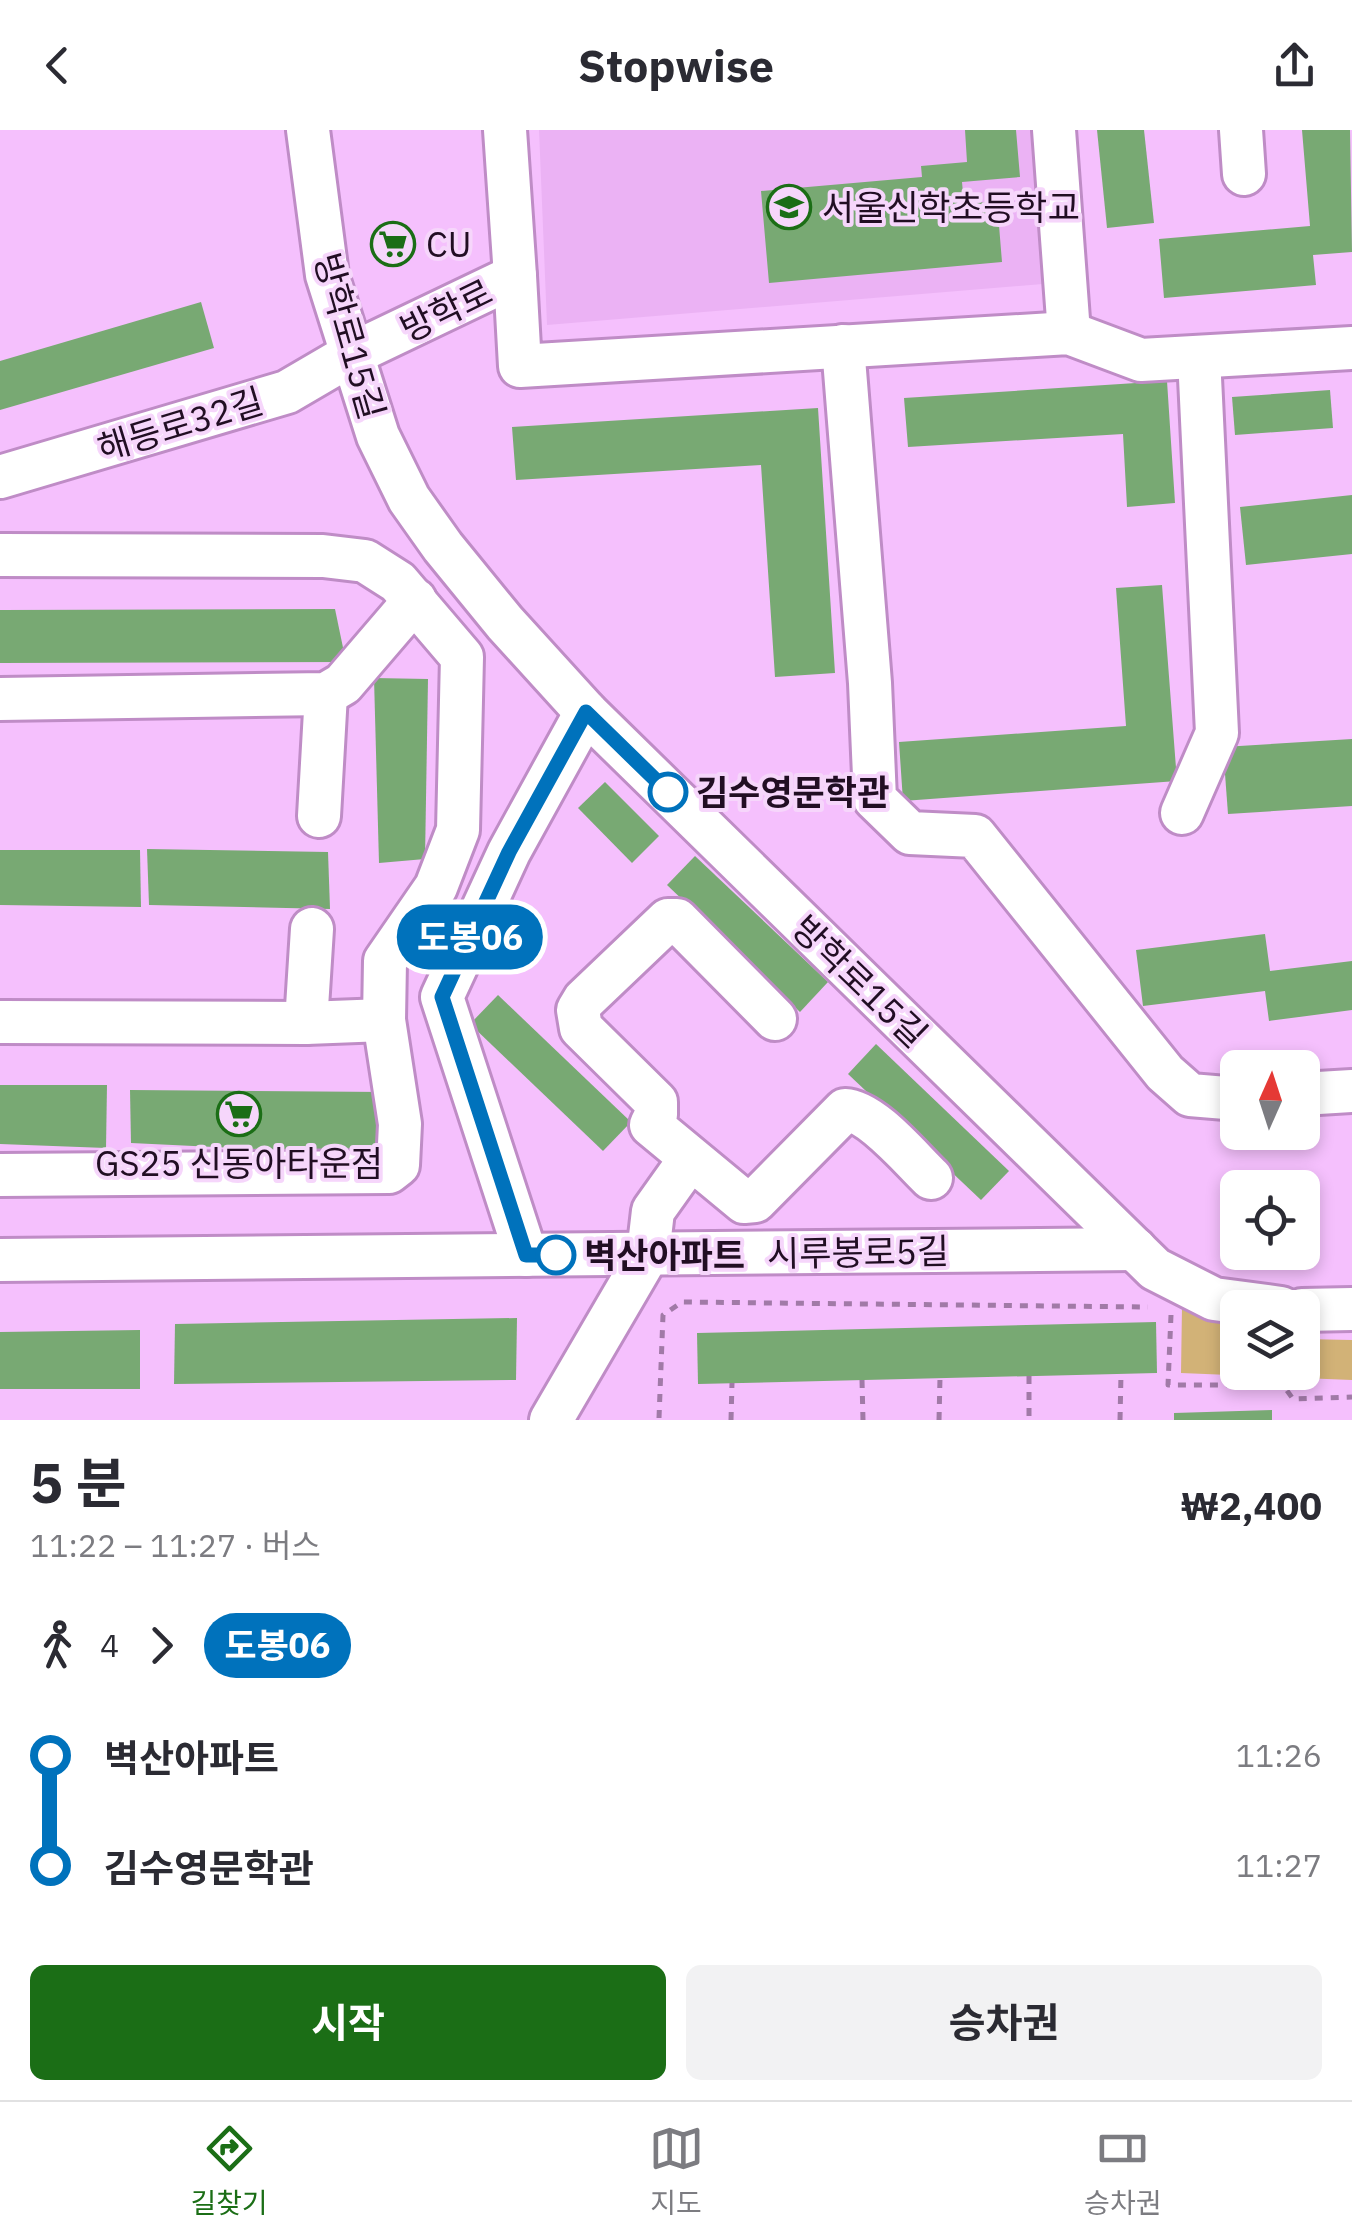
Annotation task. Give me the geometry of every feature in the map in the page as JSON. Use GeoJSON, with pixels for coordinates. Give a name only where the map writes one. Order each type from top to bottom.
{"type":"FeatureCollection","features":[{"type":"Feature","properties":{"kind":"street","name":"방학로15길"},"geometry":{"type":"LineString","coordinates":[[308,130],[327,275],[378,436],[408,499],[504,622],[586,712],[1135,1250]]}},
{"type":"Feature","properties":{"kind":"street","name":"방학로"},"geometry":{"type":"LineString","coordinates":[[352,354],[515,276],[505,130]]}},
{"type":"Feature","properties":{"kind":"street"},"geometry":{"type":"LineString","coordinates":[[1054,130],[1068,332]]}},
{"type":"Feature","properties":{"kind":"street"},"geometry":{"type":"LineString","coordinates":[[1241,130],[1244,174]]}},
{"type":"Feature","properties":{"kind":"street"},"geometry":{"type":"LineString","coordinates":[[515,276],[520,366],[1068,332],[1141,360],[1352,348]]}},
{"type":"Feature","properties":{"kind":"street"},"geometry":{"type":"LineString","coordinates":[[843,346],[875,799],[910,832],[974,836],[1165,1073],[1190,1095],[1220,1098]]}},
{"type":"Feature","properties":{"kind":"street","name":"해등로32길"},"geometry":{"type":"LineString","coordinates":[[0,478],[287,392],[352,354]]}},
{"type":"Feature","properties":{"kind":"street"},"geometry":{"type":"LineString","coordinates":[[1182,814],[1217,732],[1199,356]]}},
{"type":"Feature","properties":{"kind":"street"},"geometry":{"type":"LineString","coordinates":[[0,698],[326,694],[343,684],[443,546]]}},
{"type":"Feature","properties":{"kind":"street"},"geometry":{"type":"LineString","coordinates":[[0,555],[323,556],[365,561],[407,591],[462,657],[458,830],[436,887],[385,962],[383,1006],[400,1124],[398,1165],[388,1172],[0,1176]]}},
{"type":"Feature","properties":{"kind":"street"},"geometry":{"type":"LineString","coordinates":[[319,816],[326,694]]}},
{"type":"Feature","properties":{"kind":"street"},"geometry":{"type":"LineString","coordinates":[[526,1255],[442,997],[509,852],[586,712]]}},
{"type":"Feature","properties":{"kind":"street"},"geometry":{"type":"LineString","coordinates":[[775,1019],[676,920],[668,920],[578,1010],[581,1028],[656,1102],[651,1125],[732,1196],[744,1202],[755,1201],[845,1110],[853,1110],[875,1124],[931,1178]]}},
{"type":"Feature","properties":{"kind":"street"},"geometry":{"type":"LineString","coordinates":[[306,1023],[312,928]]}},
{"type":"Feature","properties":{"kind":"street"},"geometry":{"type":"LineString","coordinates":[[0,1022],[306,1023],[442,997]]}},
{"type":"Feature","properties":{"kind":"street"},"geometry":{"type":"LineString","coordinates":[[1320,1093],[1352,1091]]}},
{"type":"Feature","properties":{"kind":"street"},"geometry":{"type":"LineString","coordinates":[[551,1420],[648,1254],[653,1211],[690,1159]]}},
{"type":"Feature","properties":{"kind":"street"},"geometry":{"type":"LineString","coordinates":[[1135,1250],[1155,1269],[1220,1300]]}},
{"type":"Feature","properties":{"kind":"street","name":"시루봉로5길"},"geometry":{"type":"LineString","coordinates":[[0,1260],[1135,1250]]}},
{"type":"Feature","properties":{"kind":"street"},"geometry":{"type":"LineString","coordinates":[[1320,1310],[1352,1310]]}},
{"type":"Feature","properties":{"kind":"path"},"geometry":{"type":"LineString","coordinates":[[659,1418],[663,1315],[682,1302],[1152,1307]]}},
{"type":"Feature","properties":{"kind":"path"},"geometry":{"type":"LineString","coordinates":[[1171,1307],[1168,1385],[1284,1384],[1293,1399],[1352,1397]]}},
{"type":"Feature","properties":{"kind":"path"},"geometry":{"type":"LineString","coordinates":[[1120,1420],[1121,1374]]}},
{"type":"Feature","properties":{"kind":"path"},"geometry":{"type":"LineString","coordinates":[[1029,1376],[1029,1420]]}},
{"type":"Feature","properties":{"kind":"path"},"geometry":{"type":"LineString","coordinates":[[938,1420],[940,1378]]}},
{"type":"Feature","properties":{"kind":"path"},"geometry":{"type":"LineString","coordinates":[[862,1380],[863,1420]]}},
{"type":"Feature","properties":{"kind":"path"},"geometry":{"type":"LineString","coordinates":[[731,1420],[732,1383]]}},
{"type":"Feature","properties":{"kind":"shaded area","name":"서울신학초등학교"},"geometry":{"type":"Polygon","coordinates":[[[539,130],[1031,130],[1043,284],[547,325],[539,130]]]}},
{"type":"Feature","properties":{"kind":"shaded area"},"geometry":{"type":"Polygon","coordinates":[[[1182,1306],[1220,1318],[1220,1375],[1181,1373],[1182,1306]]]}},
{"type":"Feature","properties":{"kind":"shaded area"},"geometry":{"type":"Polygon","coordinates":[[[1320,1339],[1352,1340],[1352,1380],[1320,1379],[1320,1339]]]}},
{"type":"Feature","properties":{"kind":"building"},"geometry":{"type":"Polygon","coordinates":[[[965,130],[1016,130],[1020,177],[962,182],[964,204],[997,201],[1002,262],[769,283],[761,191],[922,177],[921,166],[967,162],[965,130]]]}},
{"type":"Feature","properties":{"kind":"building"},"geometry":{"type":"Polygon","coordinates":[[[1097,130],[1144,130],[1154,223],[1107,228],[1097,130]]]}},
{"type":"Feature","properties":{"kind":"building"},"geometry":{"type":"Polygon","coordinates":[[[1302,130],[1350,130],[1352,252],[1313,255],[1316,285],[1164,298],[1159,239],[1310,226],[1302,130]]]}},
{"type":"Feature","properties":{"kind":"building"},"geometry":{"type":"Polygon","coordinates":[[[201,302],[214,348],[0,410],[0,361],[201,302]]]}},
{"type":"Feature","properties":{"kind":"building"},"geometry":{"type":"Polygon","coordinates":[[[1167,381],[1175,503],[1127,507],[1123,434],[908,447],[904,398],[1167,381]]]}},
{"type":"Feature","properties":{"kind":"building"},"geometry":{"type":"Polygon","coordinates":[[[1330,390],[1333,428],[1235,435],[1232,397],[1330,390]]]}},
{"type":"Feature","properties":{"kind":"building"},"geometry":{"type":"Polygon","coordinates":[[[818,408],[835,673],[775,677],[761,465],[516,480],[512,427],[818,408]]]}},
{"type":"Feature","properties":{"kind":"building"},"geometry":{"type":"Polygon","coordinates":[[[1352,495],[1352,554],[1246,565],[1240,507],[1352,495]]]}},
{"type":"Feature","properties":{"kind":"building"},"geometry":{"type":"Polygon","coordinates":[[[1162,585],[1177,781],[903,801],[899,742],[1126,726],[1116,588],[1162,585]]]}},
{"type":"Feature","properties":{"kind":"building"},"geometry":{"type":"Polygon","coordinates":[[[335,609],[346,662],[0,663],[0,610],[335,609]]]}},
{"type":"Feature","properties":{"kind":"building"},"geometry":{"type":"Polygon","coordinates":[[[374,678],[428,679],[425,859],[379,863],[374,678]]]}},
{"type":"Feature","properties":{"kind":"building"},"geometry":{"type":"Polygon","coordinates":[[[1352,739],[1352,806],[1228,814],[1223,747],[1352,739]]]}},
{"type":"Feature","properties":{"kind":"building"},"geometry":{"type":"Polygon","coordinates":[[[605,782],[659,836],[632,863],[578,808],[605,782]]]}},
{"type":"Feature","properties":{"kind":"building"},"geometry":{"type":"Polygon","coordinates":[[[147,849],[328,852],[330,909],[149,905],[147,849]]]}},
{"type":"Feature","properties":{"kind":"building"},"geometry":{"type":"Polygon","coordinates":[[[0,850],[140,850],[141,907],[0,905],[0,850]]]}},
{"type":"Feature","properties":{"kind":"building"},"geometry":{"type":"Polygon","coordinates":[[[695,856],[828,982],[800,1012],[667,885],[695,856]]]}},
{"type":"Feature","properties":{"kind":"building"},"geometry":{"type":"Polygon","coordinates":[[[1265,934],[1270,971],[1352,961],[1352,1010],[1269,1021],[1265,991],[1143,1006],[1136,950],[1265,934]]]}},
{"type":"Feature","properties":{"kind":"building"},"geometry":{"type":"Polygon","coordinates":[[[498,995],[631,1122],[603,1151],[470,1024],[498,995]]]}},
{"type":"Feature","properties":{"kind":"building"},"geometry":{"type":"Polygon","coordinates":[[[876,1044],[1009,1171],[981,1200],[848,1074],[876,1044]]]}},
{"type":"Feature","properties":{"kind":"building"},"geometry":{"type":"Polygon","coordinates":[[[0,1085],[107,1085],[106,1148],[0,1144],[0,1085]]]}},
{"type":"Feature","properties":{"kind":"building"},"geometry":{"type":"Polygon","coordinates":[[[130,1090],[385,1092],[385,1155],[131,1143],[130,1090]]]}},
{"type":"Feature","properties":{"kind":"building"},"geometry":{"type":"Polygon","coordinates":[[[517,1318],[516,1380],[174,1384],[175,1324],[517,1318]]]}},
{"type":"Feature","properties":{"kind":"building"},"geometry":{"type":"Polygon","coordinates":[[[1156,1322],[1157,1373],[698,1384],[697,1333],[1156,1322]]]}},
{"type":"Feature","properties":{"kind":"building"},"geometry":{"type":"Polygon","coordinates":[[[140,1330],[140,1389],[0,1389],[0,1332],[140,1330]]]}},
{"type":"Feature","properties":{"kind":"building"},"geometry":{"type":"Polygon","coordinates":[[[1272,1410],[1272,1420],[1174,1420],[1174,1413],[1272,1410]]]}},
{"type":"Feature","properties":{"kind":"bus line","name":"도봉06"},"geometry":{"type":"LineString","coordinates":[[556,1255],[526,1255],[442,997],[509,852],[586,712],[668,792]]}},
{"type":"Feature","properties":{"kind":"place","name":"서울신학초등학교"},"geometry":{"type":"Point","coordinates":[789,207]}},
{"type":"Feature","properties":{"kind":"place","name":"CU"},"geometry":{"type":"Point","coordinates":[393,244]}},
{"type":"Feature","properties":{"kind":"place","name":"김수영문학관"},"geometry":{"type":"Point","coordinates":[668,792]}},
{"type":"Feature","properties":{"kind":"place","name":"GS25 신동아타운점"},"geometry":{"type":"Point","coordinates":[239,1114]}},
{"type":"Feature","properties":{"kind":"place","name":"벽산아파트"},"geometry":{"type":"Point","coordinates":[556,1255]}}]}
